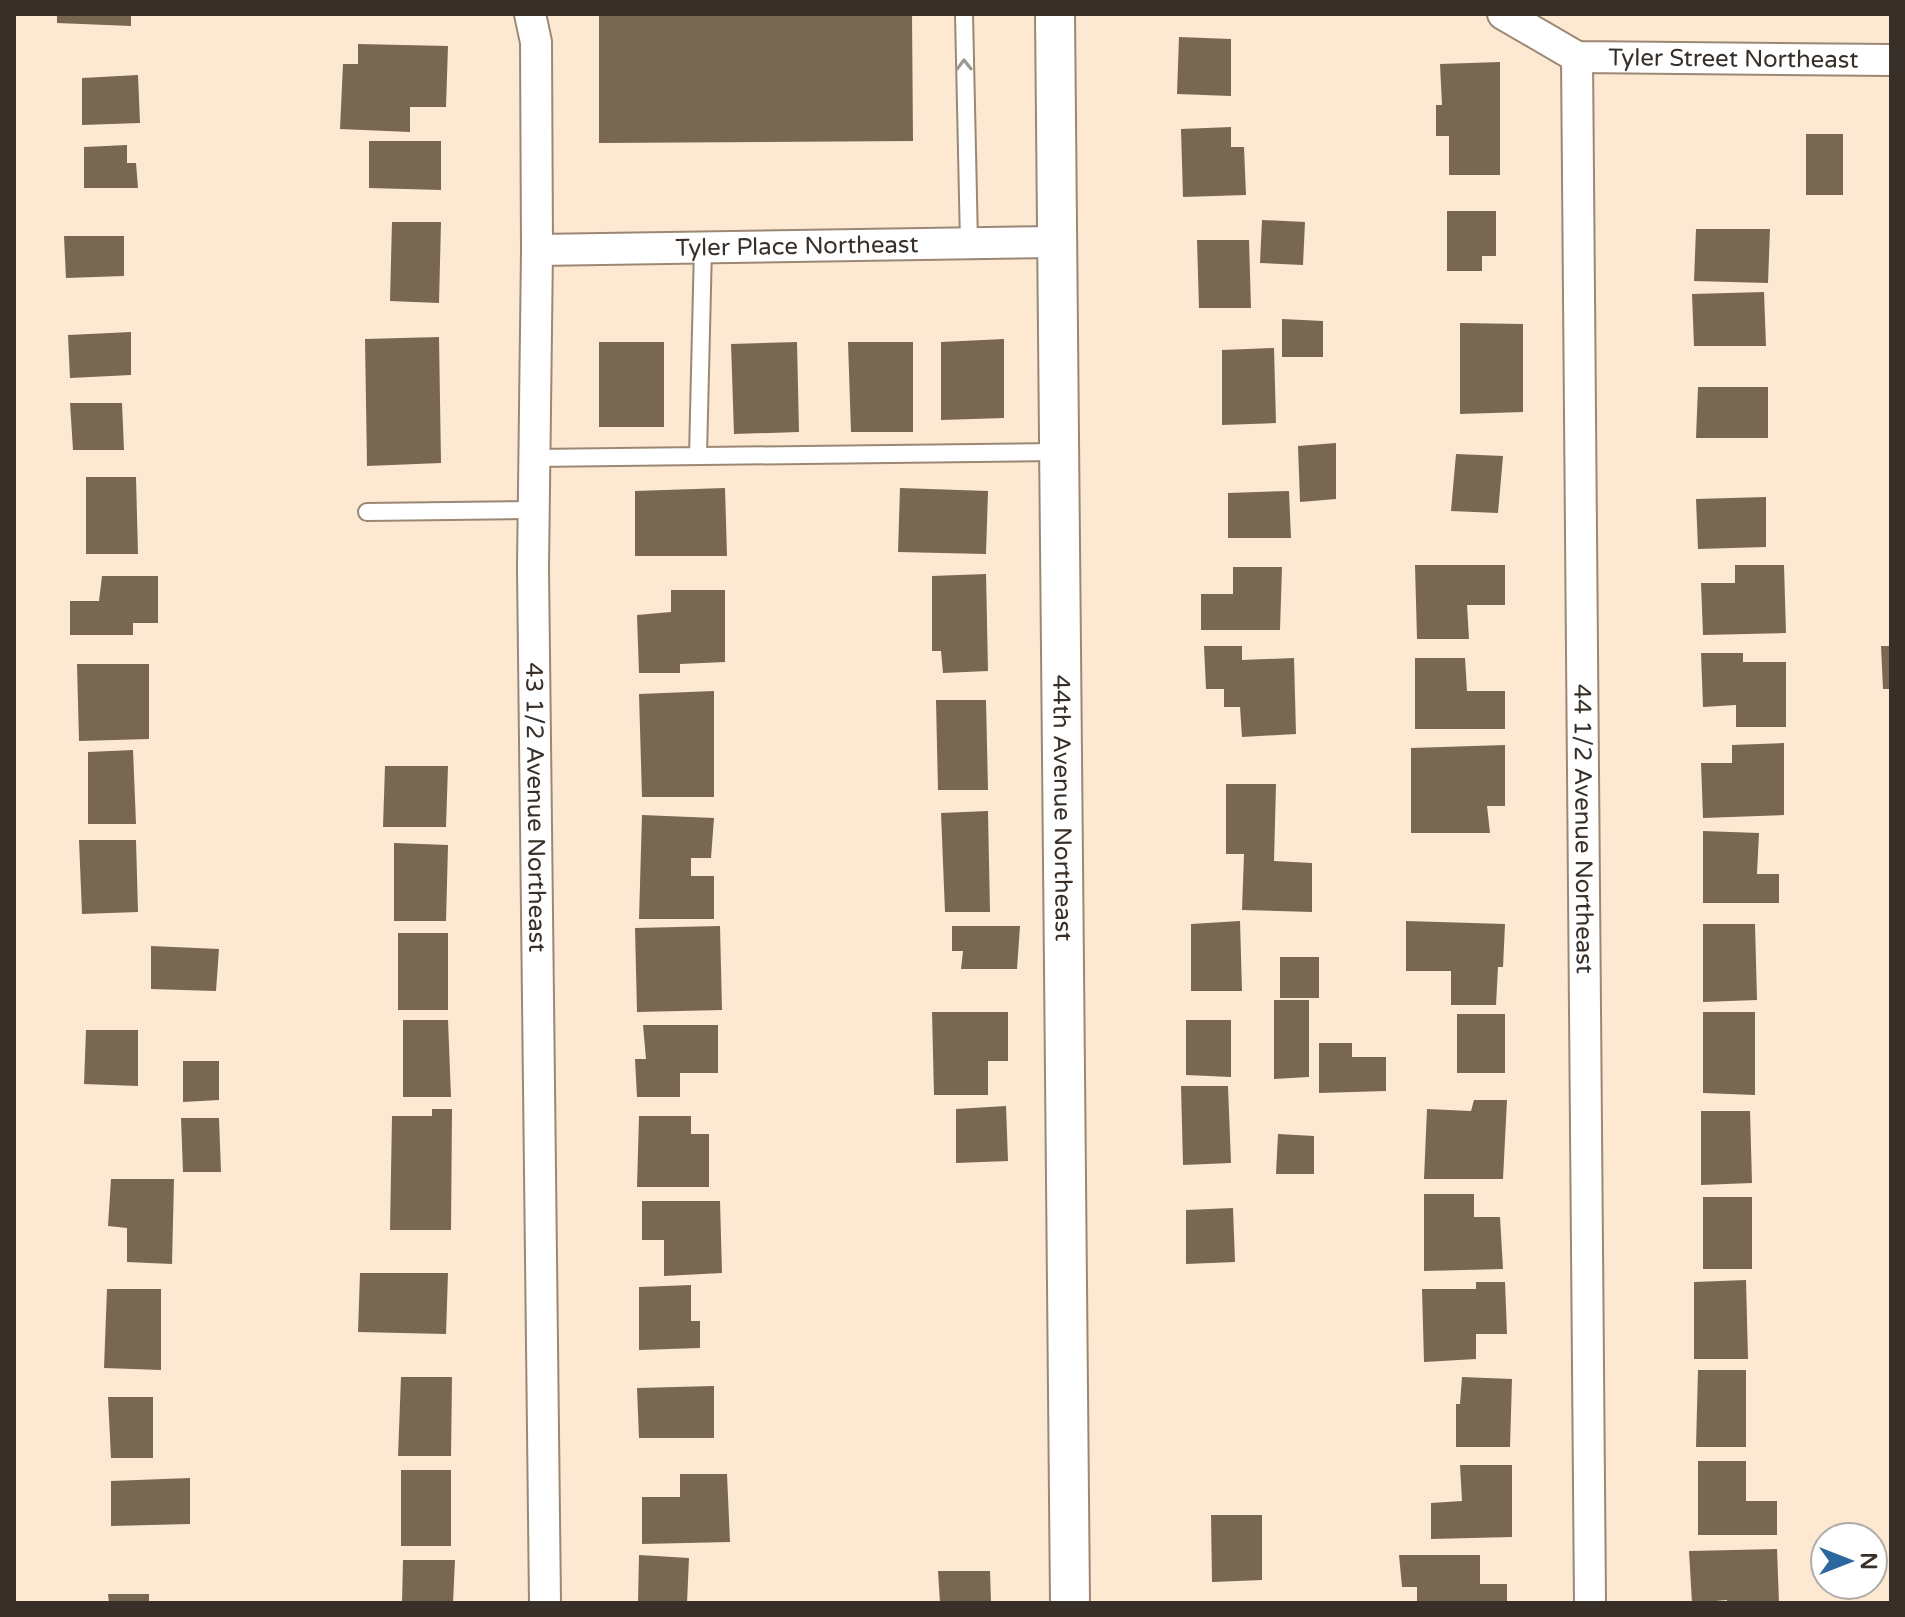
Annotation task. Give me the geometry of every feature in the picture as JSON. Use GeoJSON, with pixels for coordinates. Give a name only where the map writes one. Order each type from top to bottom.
{"type":"FeatureCollection","features":[{"type":"Feature","properties":{"kind":"street","name":"43 1/2 Avenue Northeast"},"geometry":{"type":"LineString","coordinates":[[530,14],[536,42],[533,510],[545,1603]]}},
{"type":"Feature","properties":{"kind":"street","name":"44th Avenue Northeast"},"geometry":{"type":"LineString","coordinates":[[1055,14],[1070,1603]]}},
{"type":"Feature","properties":{"kind":"street"},"geometry":{"type":"LineString","coordinates":[[1503,14],[1577,57]]}},
{"type":"Feature","properties":{"kind":"street","name":"Tyler Street Northeast"},"geometry":{"type":"LineString","coordinates":[[1577,57],[1891,60]]}},
{"type":"Feature","properties":{"kind":"street","name":"44 1/2 Avenue Northeast"},"geometry":{"type":"LineString","coordinates":[[1577,57],[1590,1603]]}},
{"type":"Feature","properties":{"kind":"street","name":"Tyler Place Northeast"},"geometry":{"type":"LineString","coordinates":[[537,250],[1056,242]]}},
{"type":"Feature","properties":{"kind":"lane"},"geometry":{"type":"LineString","coordinates":[[964,14],[969,243]]}},
{"type":"Feature","properties":{"kind":"lane"},"geometry":{"type":"LineString","coordinates":[[698,456],[703,247]]}},
{"type":"Feature","properties":{"kind":"lane"},"geometry":{"type":"LineString","coordinates":[[534,458],[1057,452]]}},
{"type":"Feature","properties":{"kind":"lane"},"geometry":{"type":"LineString","coordinates":[[367,512],[533,510]]}},
{"type":"Feature","properties":{"kind":"building"},"geometry":{"type":"Polygon","coordinates":[[[57,14],[131,14],[131,26],[57,23],[57,14]]]}},
{"type":"Feature","properties":{"kind":"building"},"geometry":{"type":"Polygon","coordinates":[[[599,14],[912,14],[913,141],[599,143],[599,14]]]}},
{"type":"Feature","properties":{"kind":"building"},"geometry":{"type":"Polygon","coordinates":[[[1179,37],[1231,39],[1231,96],[1177,94],[1179,37]]]}},
{"type":"Feature","properties":{"kind":"building"},"geometry":{"type":"Polygon","coordinates":[[[358,44],[448,46],[446,107],[410,107],[410,132],[340,129],[343,64],[358,64],[358,44]]]}},
{"type":"Feature","properties":{"kind":"building"},"geometry":{"type":"Polygon","coordinates":[[[1500,62],[1500,175],[1449,175],[1449,136],[1436,136],[1436,105],[1442,105],[1440,64],[1500,62]]]}},
{"type":"Feature","properties":{"kind":"building"},"geometry":{"type":"Polygon","coordinates":[[[138,75],[140,123],[82,125],[82,78],[138,75]]]}},
{"type":"Feature","properties":{"kind":"building"},"geometry":{"type":"Polygon","coordinates":[[[1231,127],[1231,147],[1244,147],[1246,195],[1183,197],[1181,129],[1231,127]]]}},
{"type":"Feature","properties":{"kind":"building"},"geometry":{"type":"Polygon","coordinates":[[[1806,134],[1843,134],[1843,195],[1806,195],[1806,134]]]}},
{"type":"Feature","properties":{"kind":"building"},"geometry":{"type":"Polygon","coordinates":[[[369,141],[441,141],[441,190],[369,188],[369,141]]]}},
{"type":"Feature","properties":{"kind":"building"},"geometry":{"type":"Polygon","coordinates":[[[127,145],[127,163],[136,163],[138,188],[84,188],[84,147],[127,145]]]}},
{"type":"Feature","properties":{"kind":"building"},"geometry":{"type":"Polygon","coordinates":[[[1447,211],[1496,211],[1496,256],[1482,256],[1482,271],[1447,271],[1447,211]]]}},
{"type":"Feature","properties":{"kind":"building"},"geometry":{"type":"Polygon","coordinates":[[[1262,220],[1305,222],[1303,265],[1260,263],[1262,220]]]}},
{"type":"Feature","properties":{"kind":"building"},"geometry":{"type":"Polygon","coordinates":[[[392,222],[441,222],[439,303],[390,301],[392,222]]]}},
{"type":"Feature","properties":{"kind":"building"},"geometry":{"type":"Polygon","coordinates":[[[1696,229],[1770,229],[1768,283],[1694,281],[1696,229]]]}},
{"type":"Feature","properties":{"kind":"building"},"geometry":{"type":"Polygon","coordinates":[[[64,236],[124,236],[124,276],[66,278],[64,236]]]}},
{"type":"Feature","properties":{"kind":"building"},"geometry":{"type":"Polygon","coordinates":[[[1197,240],[1249,240],[1251,308],[1199,308],[1197,240]]]}},
{"type":"Feature","properties":{"kind":"building"},"geometry":{"type":"Polygon","coordinates":[[[1764,292],[1766,346],[1694,346],[1692,294],[1764,292]]]}},
{"type":"Feature","properties":{"kind":"building"},"geometry":{"type":"Polygon","coordinates":[[[1282,319],[1323,321],[1323,357],[1282,357],[1282,319]]]}},
{"type":"Feature","properties":{"kind":"building"},"geometry":{"type":"Polygon","coordinates":[[[1460,323],[1523,324],[1523,412],[1460,414],[1460,323]]]}},
{"type":"Feature","properties":{"kind":"building"},"geometry":{"type":"Polygon","coordinates":[[[131,332],[131,375],[70,378],[68,335],[131,332]]]}},
{"type":"Feature","properties":{"kind":"building"},"geometry":{"type":"Polygon","coordinates":[[[439,337],[441,463],[367,466],[365,339],[439,337]]]}},
{"type":"Feature","properties":{"kind":"building"},"geometry":{"type":"Polygon","coordinates":[[[1004,339],[1004,418],[941,420],[941,342],[1004,339]]]}},
{"type":"Feature","properties":{"kind":"building"},"geometry":{"type":"Polygon","coordinates":[[[599,342],[664,342],[664,427],[599,427],[599,342]]]}},
{"type":"Feature","properties":{"kind":"building"},"geometry":{"type":"Polygon","coordinates":[[[797,342],[799,432],[734,434],[731,344],[797,342]]]}},
{"type":"Feature","properties":{"kind":"building"},"geometry":{"type":"Polygon","coordinates":[[[848,342],[913,342],[913,432],[851,432],[848,342]]]}},
{"type":"Feature","properties":{"kind":"building"},"geometry":{"type":"Polygon","coordinates":[[[1274,348],[1276,423],[1222,425],[1222,350],[1274,348]]]}},
{"type":"Feature","properties":{"kind":"building"},"geometry":{"type":"Polygon","coordinates":[[[1698,387],[1768,387],[1768,438],[1696,438],[1698,387]]]}},
{"type":"Feature","properties":{"kind":"building"},"geometry":{"type":"Polygon","coordinates":[[[70,403],[122,403],[124,450],[73,450],[70,403]]]}},
{"type":"Feature","properties":{"kind":"building"},"geometry":{"type":"Polygon","coordinates":[[[1336,443],[1336,499],[1300,502],[1298,446],[1336,443]]]}},
{"type":"Feature","properties":{"kind":"building"},"geometry":{"type":"Polygon","coordinates":[[[1456,454],[1503,456],[1498,513],[1451,511],[1456,454]]]}},
{"type":"Feature","properties":{"kind":"building"},"geometry":{"type":"Polygon","coordinates":[[[86,477],[136,477],[138,554],[86,554],[86,477]]]}},
{"type":"Feature","properties":{"kind":"building"},"geometry":{"type":"Polygon","coordinates":[[[725,488],[727,556],[635,556],[635,491],[725,488]]]}},
{"type":"Feature","properties":{"kind":"building"},"geometry":{"type":"Polygon","coordinates":[[[900,488],[988,491],[986,554],[898,552],[900,488]]]}},
{"type":"Feature","properties":{"kind":"building"},"geometry":{"type":"Polygon","coordinates":[[[1289,491],[1291,538],[1228,538],[1228,493],[1289,491]]]}},
{"type":"Feature","properties":{"kind":"building"},"geometry":{"type":"Polygon","coordinates":[[[1766,497],[1766,547],[1698,549],[1696,499],[1766,497]]]}},
{"type":"Feature","properties":{"kind":"building"},"geometry":{"type":"Polygon","coordinates":[[[1415,565],[1505,565],[1505,605],[1467,605],[1469,639],[1417,639],[1415,565]]]}},
{"type":"Feature","properties":{"kind":"building"},"geometry":{"type":"Polygon","coordinates":[[[1735,565],[1784,565],[1786,633],[1703,635],[1701,583],[1735,583],[1735,565]]]}},
{"type":"Feature","properties":{"kind":"building"},"geometry":{"type":"Polygon","coordinates":[[[1233,567],[1282,567],[1280,630],[1201,630],[1201,594],[1233,594],[1233,567]]]}},
{"type":"Feature","properties":{"kind":"building"},"geometry":{"type":"Polygon","coordinates":[[[986,574],[988,671],[943,673],[941,651],[932,651],[932,576],[986,574]]]}},
{"type":"Feature","properties":{"kind":"building"},"geometry":{"type":"Polygon","coordinates":[[[102,576],[158,576],[158,623],[133,623],[133,635],[70,635],[70,601],[99,601],[102,576]]]}},
{"type":"Feature","properties":{"kind":"building"},"geometry":{"type":"Polygon","coordinates":[[[671,590],[725,590],[725,662],[680,664],[680,673],[639,673],[637,615],[671,612],[671,590]]]}},
{"type":"Feature","properties":{"kind":"building"},"geometry":{"type":"Polygon","coordinates":[[[1204,646],[1242,646],[1242,660],[1294,658],[1296,734],[1242,737],[1240,707],[1224,707],[1224,689],[1206,689],[1204,646]]]}},
{"type":"Feature","properties":{"kind":"building"},"geometry":{"type":"Polygon","coordinates":[[[1881,646],[1891,646],[1891,689],[1883,689],[1881,646]]]}},
{"type":"Feature","properties":{"kind":"building"},"geometry":{"type":"Polygon","coordinates":[[[1701,653],[1743,653],[1743,662],[1786,662],[1786,727],[1736,727],[1736,705],[1703,707],[1701,653]]]}},
{"type":"Feature","properties":{"kind":"building"},"geometry":{"type":"Polygon","coordinates":[[[1415,658],[1465,658],[1467,691],[1505,691],[1505,729],[1415,729],[1415,658]]]}},
{"type":"Feature","properties":{"kind":"building"},"geometry":{"type":"Polygon","coordinates":[[[77,664],[149,664],[149,739],[79,741],[77,664]]]}},
{"type":"Feature","properties":{"kind":"building"},"geometry":{"type":"Polygon","coordinates":[[[714,691],[714,797],[642,797],[639,694],[714,691]]]}},
{"type":"Feature","properties":{"kind":"building"},"geometry":{"type":"Polygon","coordinates":[[[936,700],[986,700],[988,790],[938,790],[936,700]]]}},
{"type":"Feature","properties":{"kind":"building"},"geometry":{"type":"Polygon","coordinates":[[[1784,743],[1784,815],[1703,818],[1701,763],[1732,763],[1732,745],[1784,743]]]}},
{"type":"Feature","properties":{"kind":"building"},"geometry":{"type":"Polygon","coordinates":[[[1505,745],[1505,806],[1487,806],[1490,833],[1411,833],[1411,748],[1505,745]]]}},
{"type":"Feature","properties":{"kind":"building"},"geometry":{"type":"Polygon","coordinates":[[[133,750],[136,824],[88,824],[88,752],[133,750]]]}},
{"type":"Feature","properties":{"kind":"building"},"geometry":{"type":"Polygon","coordinates":[[[385,766],[448,766],[446,827],[383,827],[385,766]]]}},
{"type":"Feature","properties":{"kind":"building"},"geometry":{"type":"Polygon","coordinates":[[[1226,784],[1276,784],[1274,861],[1312,863],[1312,912],[1242,910],[1244,854],[1226,854],[1226,784]]]}},
{"type":"Feature","properties":{"kind":"building"},"geometry":{"type":"Polygon","coordinates":[[[988,811],[990,912],[945,912],[941,813],[988,811]]]}},
{"type":"Feature","properties":{"kind":"building"},"geometry":{"type":"Polygon","coordinates":[[[642,815],[714,818],[711,858],[691,858],[691,876],[714,876],[714,919],[639,919],[642,815]]]}},
{"type":"Feature","properties":{"kind":"building"},"geometry":{"type":"Polygon","coordinates":[[[1703,831],[1759,833],[1757,874],[1779,874],[1779,903],[1703,903],[1703,831]]]}},
{"type":"Feature","properties":{"kind":"building"},"geometry":{"type":"Polygon","coordinates":[[[79,840],[136,840],[138,912],[82,914],[79,840]]]}},
{"type":"Feature","properties":{"kind":"building"},"geometry":{"type":"Polygon","coordinates":[[[394,843],[448,845],[446,921],[394,921],[394,843]]]}},
{"type":"Feature","properties":{"kind":"building"},"geometry":{"type":"Polygon","coordinates":[[[1240,921],[1242,991],[1191,991],[1191,924],[1240,921]]]}},
{"type":"Feature","properties":{"kind":"building"},"geometry":{"type":"Polygon","coordinates":[[[1406,921],[1505,924],[1503,967],[1498,967],[1496,1005],[1451,1005],[1451,971],[1406,971],[1406,921]]]}},
{"type":"Feature","properties":{"kind":"building"},"geometry":{"type":"Polygon","coordinates":[[[1703,924],[1755,924],[1757,1000],[1703,1002],[1703,924]]]}},
{"type":"Feature","properties":{"kind":"building"},"geometry":{"type":"Polygon","coordinates":[[[720,926],[722,1010],[637,1012],[635,928],[720,926]]]}},
{"type":"Feature","properties":{"kind":"building"},"geometry":{"type":"Polygon","coordinates":[[[952,926],[1020,926],[1017,969],[961,969],[963,951],[952,951],[952,926]]]}},
{"type":"Feature","properties":{"kind":"building"},"geometry":{"type":"Polygon","coordinates":[[[398,933],[448,933],[448,1010],[398,1010],[398,933]]]}},
{"type":"Feature","properties":{"kind":"building"},"geometry":{"type":"Polygon","coordinates":[[[151,946],[219,949],[216,991],[151,989],[151,946]]]}},
{"type":"Feature","properties":{"kind":"building"},"geometry":{"type":"Polygon","coordinates":[[[1280,957],[1319,957],[1319,998],[1280,998],[1280,957]]]}},
{"type":"Feature","properties":{"kind":"building"},"geometry":{"type":"Polygon","coordinates":[[[1274,1000],[1309,1000],[1309,1077],[1274,1079],[1274,1000]]]}},
{"type":"Feature","properties":{"kind":"building"},"geometry":{"type":"Polygon","coordinates":[[[932,1012],[1008,1012],[1008,1061],[988,1061],[988,1095],[934,1095],[932,1012]]]}},
{"type":"Feature","properties":{"kind":"building"},"geometry":{"type":"Polygon","coordinates":[[[1703,1012],[1755,1012],[1755,1095],[1703,1093],[1703,1012]]]}},
{"type":"Feature","properties":{"kind":"building"},"geometry":{"type":"Polygon","coordinates":[[[1457,1014],[1505,1014],[1505,1073],[1457,1073],[1457,1014]]]}},
{"type":"Feature","properties":{"kind":"building"},"geometry":{"type":"Polygon","coordinates":[[[403,1020],[448,1020],[451,1097],[403,1097],[403,1020]]]}},
{"type":"Feature","properties":{"kind":"building"},"geometry":{"type":"Polygon","coordinates":[[[1186,1020],[1231,1020],[1231,1077],[1186,1075],[1186,1020]]]}},
{"type":"Feature","properties":{"kind":"building"},"geometry":{"type":"Polygon","coordinates":[[[643,1025],[718,1025],[718,1073],[680,1073],[680,1097],[637,1097],[635,1059],[646,1059],[643,1025]]]}},
{"type":"Feature","properties":{"kind":"building"},"geometry":{"type":"Polygon","coordinates":[[[86,1030],[138,1030],[138,1086],[84,1084],[86,1030]]]}},
{"type":"Feature","properties":{"kind":"building"},"geometry":{"type":"Polygon","coordinates":[[[1319,1043],[1352,1043],[1352,1057],[1386,1057],[1386,1091],[1319,1093],[1319,1043]]]}},
{"type":"Feature","properties":{"kind":"building"},"geometry":{"type":"Polygon","coordinates":[[[183,1061],[219,1061],[219,1100],[183,1102],[183,1061]]]}},
{"type":"Feature","properties":{"kind":"building"},"geometry":{"type":"Polygon","coordinates":[[[1181,1086],[1228,1086],[1231,1163],[1183,1165],[1181,1086]]]}},
{"type":"Feature","properties":{"kind":"building"},"geometry":{"type":"Polygon","coordinates":[[[1474,1100],[1507,1100],[1503,1179],[1424,1179],[1427,1109],[1471,1111],[1474,1100]]]}},
{"type":"Feature","properties":{"kind":"building"},"geometry":{"type":"Polygon","coordinates":[[[1006,1106],[1008,1161],[956,1163],[956,1109],[1006,1106]]]}},
{"type":"Feature","properties":{"kind":"building"},"geometry":{"type":"Polygon","coordinates":[[[432,1109],[452,1109],[451,1230],[390,1230],[392,1116],[432,1116],[432,1109]]]}},
{"type":"Feature","properties":{"kind":"building"},"geometry":{"type":"Polygon","coordinates":[[[1701,1111],[1750,1111],[1752,1183],[1701,1185],[1701,1111]]]}},
{"type":"Feature","properties":{"kind":"building"},"geometry":{"type":"Polygon","coordinates":[[[639,1116],[691,1116],[691,1134],[709,1134],[709,1187],[637,1187],[639,1116]]]}},
{"type":"Feature","properties":{"kind":"building"},"geometry":{"type":"Polygon","coordinates":[[[181,1118],[219,1118],[221,1172],[183,1172],[181,1118]]]}},
{"type":"Feature","properties":{"kind":"building"},"geometry":{"type":"Polygon","coordinates":[[[1278,1134],[1314,1136],[1314,1174],[1276,1174],[1278,1134]]]}},
{"type":"Feature","properties":{"kind":"building"},"geometry":{"type":"Polygon","coordinates":[[[111,1179],[174,1179],[172,1264],[127,1262],[127,1228],[108,1226],[111,1179]]]}},
{"type":"Feature","properties":{"kind":"building"},"geometry":{"type":"Polygon","coordinates":[[[1424,1194],[1474,1194],[1474,1217],[1500,1217],[1503,1269],[1424,1271],[1424,1194]]]}},
{"type":"Feature","properties":{"kind":"building"},"geometry":{"type":"Polygon","coordinates":[[[1703,1197],[1752,1197],[1752,1269],[1703,1269],[1703,1197]]]}},
{"type":"Feature","properties":{"kind":"building"},"geometry":{"type":"Polygon","coordinates":[[[642,1201],[720,1201],[722,1273],[664,1276],[664,1240],[642,1240],[642,1201]]]}},
{"type":"Feature","properties":{"kind":"building"},"geometry":{"type":"Polygon","coordinates":[[[1233,1208],[1235,1262],[1186,1264],[1186,1210],[1233,1208]]]}},
{"type":"Feature","properties":{"kind":"building"},"geometry":{"type":"Polygon","coordinates":[[[360,1273],[448,1273],[446,1334],[358,1332],[360,1273]]]}},
{"type":"Feature","properties":{"kind":"building"},"geometry":{"type":"Polygon","coordinates":[[[1746,1280],[1748,1359],[1694,1359],[1694,1282],[1746,1280]]]}},
{"type":"Feature","properties":{"kind":"building"},"geometry":{"type":"Polygon","coordinates":[[[1476,1282],[1505,1282],[1507,1334],[1476,1334],[1476,1359],[1424,1362],[1422,1289],[1476,1289],[1476,1282]]]}},
{"type":"Feature","properties":{"kind":"building"},"geometry":{"type":"Polygon","coordinates":[[[691,1285],[691,1321],[700,1321],[700,1348],[639,1350],[639,1287],[691,1285]]]}},
{"type":"Feature","properties":{"kind":"building"},"geometry":{"type":"Polygon","coordinates":[[[107,1289],[161,1289],[161,1370],[104,1368],[107,1289]]]}},
{"type":"Feature","properties":{"kind":"building"},"geometry":{"type":"Polygon","coordinates":[[[1698,1370],[1746,1370],[1746,1447],[1696,1447],[1698,1370]]]}},
{"type":"Feature","properties":{"kind":"building"},"geometry":{"type":"Polygon","coordinates":[[[401,1377],[452,1377],[451,1456],[398,1456],[401,1377]]]}},
{"type":"Feature","properties":{"kind":"building"},"geometry":{"type":"Polygon","coordinates":[[[1462,1377],[1512,1379],[1510,1447],[1456,1447],[1456,1404],[1460,1404],[1462,1377]]]}},
{"type":"Feature","properties":{"kind":"building"},"geometry":{"type":"Polygon","coordinates":[[[714,1386],[714,1438],[639,1438],[637,1388],[714,1386]]]}},
{"type":"Feature","properties":{"kind":"building"},"geometry":{"type":"Polygon","coordinates":[[[108,1397],[153,1397],[153,1458],[111,1458],[108,1397]]]}},
{"type":"Feature","properties":{"kind":"building"},"geometry":{"type":"Polygon","coordinates":[[[1698,1461],[1746,1461],[1746,1501],[1777,1501],[1777,1535],[1698,1535],[1698,1461]]]}},
{"type":"Feature","properties":{"kind":"building"},"geometry":{"type":"Polygon","coordinates":[[[1460,1465],[1512,1465],[1512,1537],[1431,1539],[1431,1503],[1462,1501],[1460,1465]]]}},
{"type":"Feature","properties":{"kind":"building"},"geometry":{"type":"Polygon","coordinates":[[[401,1470],[451,1470],[451,1546],[401,1546],[401,1470]]]}},
{"type":"Feature","properties":{"kind":"building"},"geometry":{"type":"Polygon","coordinates":[[[680,1474],[727,1474],[730,1542],[642,1544],[642,1497],[680,1497],[680,1474]]]}},
{"type":"Feature","properties":{"kind":"building"},"geometry":{"type":"Polygon","coordinates":[[[190,1478],[190,1524],[111,1526],[111,1481],[190,1478]]]}},
{"type":"Feature","properties":{"kind":"building"},"geometry":{"type":"Polygon","coordinates":[[[1211,1515],[1262,1515],[1262,1580],[1212,1582],[1211,1515]]]}},
{"type":"Feature","properties":{"kind":"building"},"geometry":{"type":"Polygon","coordinates":[[[1777,1549],[1779,1603],[1727,1603],[1727,1600],[1692,1603],[1689,1551],[1777,1549]]]}},
{"type":"Feature","properties":{"kind":"building"},"geometry":{"type":"Polygon","coordinates":[[[639,1555],[689,1558],[687,1603],[638,1603],[639,1555]]]}},
{"type":"Feature","properties":{"kind":"building"},"geometry":{"type":"Polygon","coordinates":[[[1399,1555],[1480,1555],[1480,1584],[1507,1584],[1507,1603],[1417,1603],[1417,1587],[1402,1587],[1399,1555]]]}},
{"type":"Feature","properties":{"kind":"building"},"geometry":{"type":"Polygon","coordinates":[[[403,1560],[455,1560],[453,1603],[402,1603],[403,1560]]]}},
{"type":"Feature","properties":{"kind":"building"},"geometry":{"type":"Polygon","coordinates":[[[938,1571],[990,1571],[991,1603],[940,1603],[938,1571]]]}},
{"type":"Feature","properties":{"kind":"building"},"geometry":{"type":"Polygon","coordinates":[[[108,1594],[149,1594],[149,1603],[109,1603],[108,1594]]]}}]}
